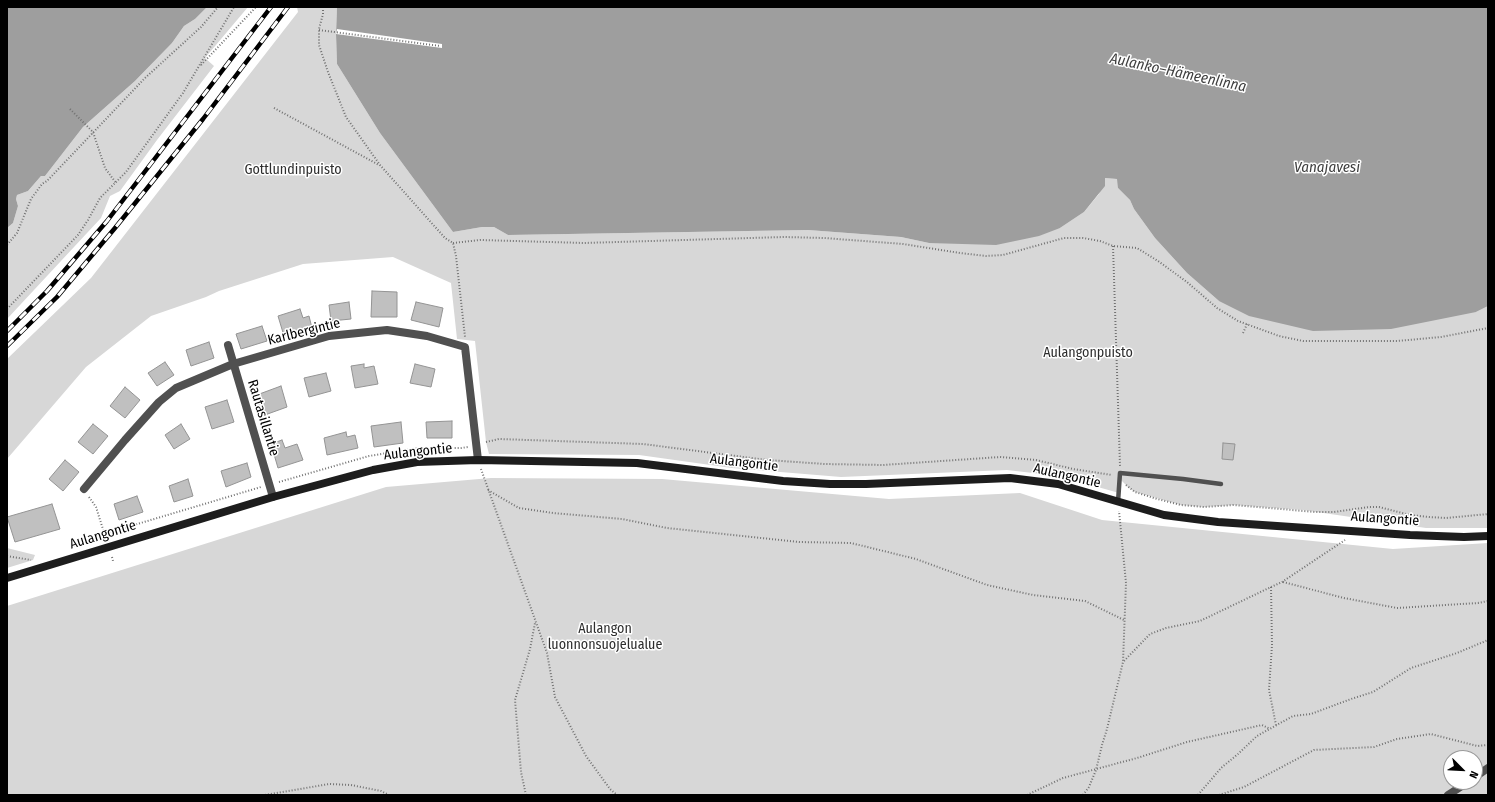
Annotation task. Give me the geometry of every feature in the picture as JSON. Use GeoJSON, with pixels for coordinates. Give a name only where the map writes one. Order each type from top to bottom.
{"type":"FeatureCollection","features":[{"type":"Feature","properties":{"kind":"main road","name":"Aulangontie"},"geometry":{"type":"LineString","coordinates":[[7,578],[273,497],[373,470],[417,462],[478,460],[637,463],[783,481],[830,484],[1010,478],[1058,484],[1164,515],[1218,522],[1464,537],[1488,536]]}},
{"type":"Feature","properties":{"kind":"street","name":"Karlbergintie"},"geometry":{"type":"LineString","coordinates":[[84,489],[159,402],[176,388],[233,364],[329,336],[363,331],[387,330],[427,336],[465,347]]}},
{"type":"Feature","properties":{"kind":"street","name":"Rautasillantie"},"geometry":{"type":"LineString","coordinates":[[228,345],[273,497]]}},
{"type":"Feature","properties":{"kind":"street"},"geometry":{"type":"LineString","coordinates":[[465,347],[478,460]]}},
{"type":"Feature","properties":{"kind":"lane"},"geometry":{"type":"LineString","coordinates":[[1118,502],[1120,473],[1221,484]]}},
{"type":"Feature","properties":{"kind":"path"},"geometry":{"type":"LineString","coordinates":[[7,245],[18,232],[31,199],[42,184],[47,181],[145,78],[200,27],[218,7]]}},
{"type":"Feature","properties":{"kind":"path"},"geometry":{"type":"LineString","coordinates":[[7,309],[78,234],[88,220],[100,198],[126,172],[164,121],[234,7]]}},
{"type":"Feature","properties":{"kind":"path"},"geometry":{"type":"LineString","coordinates":[[197,69],[256,7]]}},
{"type":"Feature","properties":{"kind":"path"},"geometry":{"type":"LineString","coordinates":[[323,7],[319,30],[319,45],[346,117],[380,165],[445,238],[453,243],[480,240],[584,244],[784,237],[824,238],[904,244],[960,254],[986,256],[1003,255],[1064,238],[1083,238],[1100,241],[1114,246],[1137,248],[1187,282],[1217,308],[1247,324],[1279,336],[1303,340],[1397,341],[1446,336],[1488,328]]}},
{"type":"Feature","properties":{"kind":"path"},"geometry":{"type":"LineString","coordinates":[[319,30],[440,46]]}},
{"type":"Feature","properties":{"kind":"path"},"geometry":{"type":"LineString","coordinates":[[274,108],[380,165]]}},
{"type":"Feature","properties":{"kind":"path"},"geometry":{"type":"LineString","coordinates":[[70,109],[93,132],[105,168],[116,183]]}},
{"type":"Feature","properties":{"kind":"path"},"geometry":{"type":"LineString","coordinates":[[453,243],[466,334],[465,347]]}},
{"type":"Feature","properties":{"kind":"path"},"geometry":{"type":"LineString","coordinates":[[1114,246],[1120,473]]}},
{"type":"Feature","properties":{"kind":"path"},"geometry":{"type":"LineString","coordinates":[[1243,333],[1247,324]]}},
{"type":"Feature","properties":{"kind":"path"},"geometry":{"type":"LineString","coordinates":[[478,460],[547,654],[555,697],[586,756],[610,789],[617,795]]}},
{"type":"Feature","properties":{"kind":"path"},"geometry":{"type":"LineString","coordinates":[[66,549],[104,534],[269,484]]}},
{"type":"Feature","properties":{"kind":"path"},"geometry":{"type":"LineString","coordinates":[[488,490],[519,508],[553,513],[622,519],[667,528],[799,542],[850,544],[916,558],[987,585],[1033,594],[1085,601],[1124,620]]}},
{"type":"Feature","properties":{"kind":"path"},"geometry":{"type":"LineString","coordinates":[[90,498],[96,507],[102,528]]}},
{"type":"Feature","properties":{"kind":"path"},"geometry":{"type":"LineString","coordinates":[[1083,795],[1089,787],[1096,770],[1123,662],[1126,583],[1118,502]]}},
{"type":"Feature","properties":{"kind":"path"},"geometry":{"type":"LineString","coordinates":[[1123,662],[1150,634],[1166,628],[1200,621],[1272,587],[1282,582],[1359,531]]}},
{"type":"Feature","properties":{"kind":"path"},"geometry":{"type":"LineString","coordinates":[[7,556],[33,560],[26,562]]}},
{"type":"Feature","properties":{"kind":"path"},"geometry":{"type":"LineString","coordinates":[[1282,582],[1344,598],[1397,608],[1478,603],[1488,601]]}},
{"type":"Feature","properties":{"kind":"path"},"geometry":{"type":"LineString","coordinates":[[1272,587],[1272,645],[1269,690],[1276,725]]}},
{"type":"Feature","properties":{"kind":"path"},"geometry":{"type":"LineString","coordinates":[[526,795],[521,772],[515,700],[530,649],[536,622]]}},
{"type":"Feature","properties":{"kind":"path"},"geometry":{"type":"LineString","coordinates":[[1198,795],[1221,768],[1257,736],[1276,725],[1293,716],[1311,714],[1373,692],[1411,668],[1458,653],[1488,640]]}},
{"type":"Feature","properties":{"kind":"path"},"geometry":{"type":"LineString","coordinates":[[1027,795],[1063,778],[1096,770],[1187,742],[1262,724],[1270,729]]}},
{"type":"Feature","properties":{"kind":"path"},"geometry":{"type":"LineString","coordinates":[[1219,795],[1244,787],[1314,750],[1374,747],[1397,739],[1431,734],[1477,746],[1488,745]]}},
{"type":"Feature","properties":{"kind":"path"},"geometry":{"type":"LineString","coordinates":[[265,795],[329,784],[351,785],[389,795]]}},
{"type":"Feature","properties":{"kind":"green space"},"geometry":{"type":"Polygon","coordinates":[[[207,7],[248,7],[205,58],[214,66],[120,191],[110,196],[101,218],[7,319],[7,228],[13,223],[18,206],[16,199],[17,195],[28,191],[41,176],[45,176],[83,127],[135,81],[172,43],[184,26],[195,19],[207,7]]]}},
{"type":"Feature","properties":{"kind":"green space","name":"Aulangonpuisto"},"geometry":{"type":"Polygon","coordinates":[[[297,7],[337,7],[337,64],[380,133],[453,232],[482,227],[494,227],[508,235],[808,230],[901,237],[929,243],[1060,228],[1084,212],[1099,194],[1105,178],[1118,179],[1118,188],[1130,200],[1134,209],[1155,238],[1187,273],[1219,301],[1476,312],[1488,306],[1488,528],[1426,528],[1303,510],[1234,505],[1204,507],[1181,505],[1135,492],[1120,479],[1119,493],[1059,476],[1007,470],[841,477],[732,468],[639,455],[489,454],[486,442],[475,341],[457,339],[451,283],[393,257],[303,264],[219,291],[151,316],[86,367],[7,459],[7,359],[91,278],[298,12],[297,7]]]}},
{"type":"Feature","properties":{"kind":"green space","name":"Aulangon luonnonsuojelualue"},"geometry":{"type":"Polygon","coordinates":[[[491,478],[662,479],[889,499],[1020,493],[1102,520],[1393,549],[1488,543],[1488,795],[7,795],[7,606],[386,487],[491,478]]]}},
{"type":"Feature","properties":{"kind":"green space"},"geometry":{"type":"Polygon","coordinates":[[[7,548],[35,555],[33,560],[7,568],[7,548]]]}},
{"type":"Feature","properties":{"kind":"water"},"geometry":{"type":"Polygon","coordinates":[[[7,7],[207,7],[195,19],[184,26],[172,43],[135,81],[83,127],[45,176],[41,176],[28,191],[17,195],[16,199],[18,206],[13,223],[7,228],[7,7]]]}},
{"type":"Feature","properties":{"kind":"water","name":"Vanajavesi"},"geometry":{"type":"Polygon","coordinates":[[[337,7],[1488,7],[1488,306],[1476,312],[1391,329],[1313,331],[1249,316],[1219,301],[1187,273],[1155,238],[1134,209],[1130,200],[1118,188],[1117,179],[1105,178],[1105,186],[1084,212],[1060,228],[1039,236],[996,245],[929,243],[901,237],[808,230],[508,235],[494,227],[482,227],[453,232],[380,133],[337,64],[337,7]]]}},
{"type":"Feature","properties":{"kind":"pier"},"geometry":{"type":"Polygon","coordinates":[[[337,29],[442,44],[442,48],[336,34],[337,29]]]}},
{"type":"Feature","properties":{"kind":"building"},"geometry":{"type":"Polygon","coordinates":[[[372,291],[397,292],[397,317],[371,317],[372,291]]]}},
{"type":"Feature","properties":{"kind":"building"},"geometry":{"type":"Polygon","coordinates":[[[349,302],[351,319],[331,321],[329,305],[349,302]]]}},
{"type":"Feature","properties":{"kind":"building"},"geometry":{"type":"Polygon","coordinates":[[[416,302],[443,308],[439,327],[411,320],[416,302]]]}},
{"type":"Feature","properties":{"kind":"building"},"geometry":{"type":"Polygon","coordinates":[[[300,309],[303,318],[309,316],[312,328],[284,336],[278,316],[300,309]]]}},
{"type":"Feature","properties":{"kind":"building"},"geometry":{"type":"Polygon","coordinates":[[[262,326],[267,341],[241,349],[236,334],[262,326]]]}},
{"type":"Feature","properties":{"kind":"building"},"geometry":{"type":"Polygon","coordinates":[[[209,342],[214,358],[191,366],[186,350],[209,342]]]}},
{"type":"Feature","properties":{"kind":"building"},"geometry":{"type":"Polygon","coordinates":[[[165,362],[174,375],[157,386],[148,373],[165,362]]]}},
{"type":"Feature","properties":{"kind":"building"},"geometry":{"type":"Polygon","coordinates":[[[364,364],[364,368],[374,366],[378,384],[355,388],[351,366],[364,364]]]}},
{"type":"Feature","properties":{"kind":"building"},"geometry":{"type":"Polygon","coordinates":[[[415,364],[435,369],[431,387],[410,383],[415,364]]]}},
{"type":"Feature","properties":{"kind":"building"},"geometry":{"type":"Polygon","coordinates":[[[326,373],[331,391],[309,397],[304,378],[326,373]]]}},
{"type":"Feature","properties":{"kind":"building"},"geometry":{"type":"Polygon","coordinates":[[[281,386],[287,407],[262,416],[254,396],[281,386]]]}},
{"type":"Feature","properties":{"kind":"building"},"geometry":{"type":"Polygon","coordinates":[[[125,387],[140,400],[125,418],[110,406],[125,387]]]}},
{"type":"Feature","properties":{"kind":"building"},"geometry":{"type":"Polygon","coordinates":[[[227,400],[234,422],[212,429],[205,407],[227,400]]]}},
{"type":"Feature","properties":{"kind":"building"},"geometry":{"type":"Polygon","coordinates":[[[452,421],[452,438],[427,438],[426,422],[452,421]]]}},
{"type":"Feature","properties":{"kind":"building"},"geometry":{"type":"Polygon","coordinates":[[[401,422],[403,443],[374,447],[371,426],[401,422]]]}},
{"type":"Feature","properties":{"kind":"building"},"geometry":{"type":"Polygon","coordinates":[[[93,424],[108,436],[93,454],[78,442],[93,424]]]}},
{"type":"Feature","properties":{"kind":"building"},"geometry":{"type":"Polygon","coordinates":[[[181,424],[190,439],[174,449],[165,435],[181,424]]]}},
{"type":"Feature","properties":{"kind":"building"},"geometry":{"type":"Polygon","coordinates":[[[346,432],[347,437],[355,435],[358,448],[327,455],[324,438],[346,432]]]}},
{"type":"Feature","properties":{"kind":"building"},"geometry":{"type":"Polygon","coordinates":[[[282,440],[285,448],[297,444],[303,460],[278,468],[271,444],[282,440]]]}},
{"type":"Feature","properties":{"kind":"building"},"geometry":{"type":"Polygon","coordinates":[[[1223,443],[1235,444],[1233,460],[1222,459],[1223,443]]]}},
{"type":"Feature","properties":{"kind":"building"},"geometry":{"type":"Polygon","coordinates":[[[65,460],[79,472],[63,491],[49,479],[65,460]]]}},
{"type":"Feature","properties":{"kind":"building"},"geometry":{"type":"Polygon","coordinates":[[[247,463],[251,477],[226,487],[221,471],[247,463]]]}},
{"type":"Feature","properties":{"kind":"building"},"geometry":{"type":"Polygon","coordinates":[[[188,479],[193,496],[174,502],[169,486],[188,479]]]}},
{"type":"Feature","properties":{"kind":"building"},"geometry":{"type":"Polygon","coordinates":[[[137,496],[143,512],[119,520],[114,504],[137,496]]]}},
{"type":"Feature","properties":{"kind":"building"},"geometry":{"type":"Polygon","coordinates":[[[52,504],[60,529],[15,542],[7,517],[52,504]]]}},
{"type":"Feature","properties":{"kind":"railway"},"geometry":{"type":"LineString","coordinates":[[7,331],[47,291],[107,221],[271,7]]}},
{"type":"Feature","properties":{"kind":"railway"},"geometry":{"type":"LineString","coordinates":[[7,346],[57,297],[115,228],[203,119],[288,7]]}},
{"type":"Feature","properties":{"kind":"water label","name":"Aulanko–Hämeenlinna"},"geometry":{"type":"Point","coordinates":[1178,73]}},
{"type":"Feature","properties":{"kind":"park label","name":"Gottlundinpuisto"},"geometry":{"type":"Point","coordinates":[293,170]}}]}
